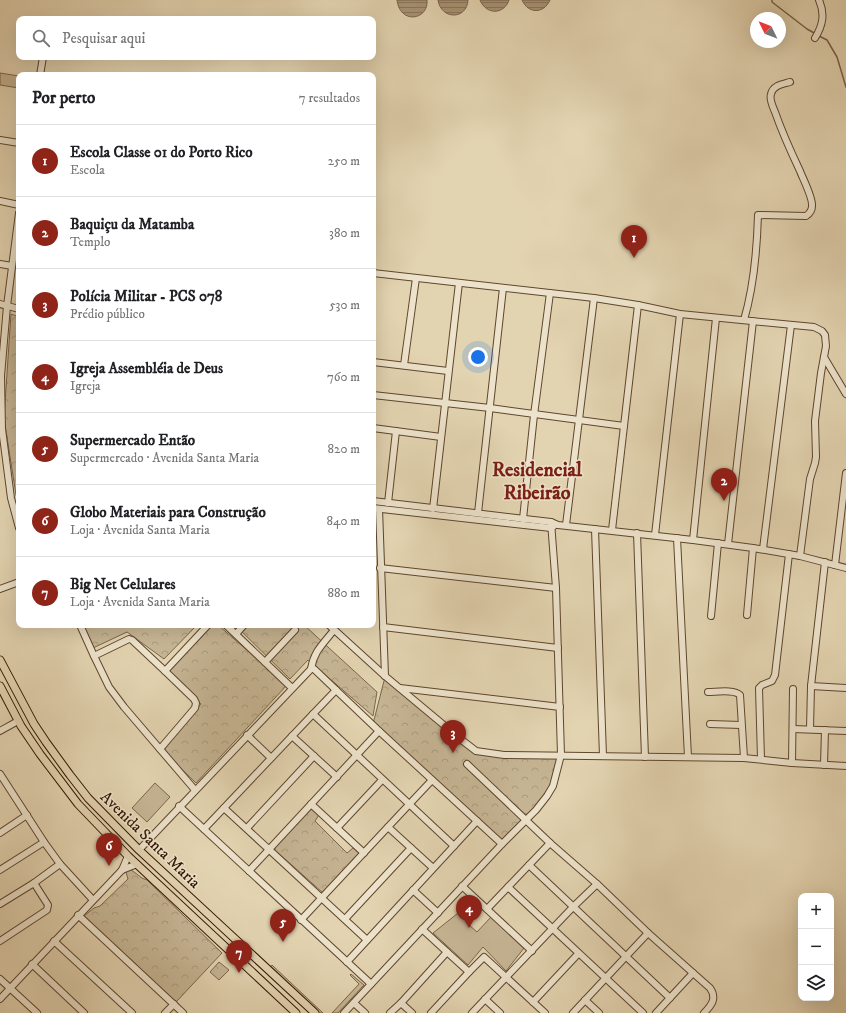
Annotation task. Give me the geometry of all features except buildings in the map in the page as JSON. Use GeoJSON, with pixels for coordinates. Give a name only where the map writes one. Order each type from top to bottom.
{"type":"FeatureCollection","features":[{"type":"Feature","properties":{"kind":"main road","name":"Avenida Santa Maria"},"geometry":{"type":"LineString","coordinates":[[0,662],[3,674],[34,724],[88,798],[139,850],[315,1013]]}},
{"type":"Feature","properties":{"kind":"main road","name":"Avenida Santa Maria"},"geometry":{"type":"LineString","coordinates":[[0,686],[18,721],[40,754],[78,804],[128,856],[296,1013]]}},
{"type":"Feature","properties":{"kind":"main road"},"geometry":{"type":"LineString","coordinates":[[220,942],[229,933]]}},
{"type":"Feature","properties":{"kind":"main road"},"geometry":{"type":"LineString","coordinates":[[233,954],[241,945]]}},
{"type":"Feature","properties":{"kind":"street"},"geometry":{"type":"LineString","coordinates":[[815,38],[820,30],[822,17],[819,0]]}},
{"type":"Feature","properties":{"kind":"street"},"geometry":{"type":"LineString","coordinates":[[40,72],[42,60]]}},
{"type":"Feature","properties":{"kind":"street"},"geometry":{"type":"LineString","coordinates":[[744,320],[749,305],[753,277],[758,215],[806,216],[810,213],[812,208],[806,185],[770,97],[771,92],[778,85],[790,82]]}},
{"type":"Feature","properties":{"kind":"street"},"geometry":{"type":"LineString","coordinates":[[0,140],[16,143]]}},
{"type":"Feature","properties":{"kind":"street"},"geometry":{"type":"LineString","coordinates":[[0,201],[16,204]]}},
{"type":"Feature","properties":{"kind":"street"},"geometry":{"type":"LineString","coordinates":[[16,236],[12,266],[3,305],[1,376],[1,429],[11,498],[16,517]]}},
{"type":"Feature","properties":{"kind":"street"},"geometry":{"type":"LineString","coordinates":[[0,264],[12,266]]}},
{"type":"Feature","properties":{"kind":"street"},"geometry":{"type":"LineString","coordinates":[[376,273],[594,298],[680,314],[814,327],[822,331],[826,340],[816,421],[816,457],[810,479],[800,556]]}},
{"type":"Feature","properties":{"kind":"street"},"geometry":{"type":"LineString","coordinates":[[404,365],[416,278]]}},
{"type":"Feature","properties":{"kind":"street"},"geometry":{"type":"LineString","coordinates":[[433,508],[459,283]]}},
{"type":"Feature","properties":{"kind":"street"},"geometry":{"type":"LineString","coordinates":[[478,513],[503,288]]}},
{"type":"Feature","properties":{"kind":"street"},"geometry":{"type":"LineString","coordinates":[[523,519],[534,415],[550,293]]}},
{"type":"Feature","properties":{"kind":"street"},"geometry":{"type":"LineString","coordinates":[[566,525],[594,298]]}},
{"type":"Feature","properties":{"kind":"street"},"geometry":{"type":"LineString","coordinates":[[3,305],[16,307]]}},
{"type":"Feature","properties":{"kind":"street"},"geometry":{"type":"LineString","coordinates":[[612,530],[638,305]]}},
{"type":"Feature","properties":{"kind":"street"},"geometry":{"type":"LineString","coordinates":[[655,535],[680,314]]}},
{"type":"Feature","properties":{"kind":"street"},"geometry":{"type":"LineString","coordinates":[[693,540],[716,318]]}},
{"type":"Feature","properties":{"kind":"street"},"geometry":{"type":"LineString","coordinates":[[728,544],[753,322]]}},
{"type":"Feature","properties":{"kind":"street"},"geometry":{"type":"LineString","coordinates":[[763,549],[791,325]]}},
{"type":"Feature","properties":{"kind":"street"},"geometry":{"type":"LineString","coordinates":[[824,357],[846,394]]}},
{"type":"Feature","properties":{"kind":"street"},"geometry":{"type":"LineString","coordinates":[[376,362],[448,371]]}},
{"type":"Feature","properties":{"kind":"street"},"geometry":{"type":"LineString","coordinates":[[376,396],[490,408],[624,426]]}},
{"type":"Feature","properties":{"kind":"street"},"geometry":{"type":"LineString","coordinates":[[376,428],[441,437]]}},
{"type":"Feature","properties":{"kind":"street"},"geometry":{"type":"LineString","coordinates":[[388,503],[396,431]]}},
{"type":"Feature","properties":{"kind":"street"},"geometry":{"type":"LineString","coordinates":[[835,565],[846,473]]}},
{"type":"Feature","properties":{"kind":"street"},"geometry":{"type":"LineString","coordinates":[[376,501],[523,519],[553,525]]}},
{"type":"Feature","properties":{"kind":"street"},"geometry":{"type":"LineString","coordinates":[[385,676],[376,508],[566,525],[728,544],[800,556],[846,568]]}},
{"type":"Feature","properties":{"kind":"street"},"geometry":{"type":"LineString","coordinates":[[344,1013],[525,819],[536,810],[553,786],[561,755],[553,525]]}},
{"type":"Feature","properties":{"kind":"street"},"geometry":{"type":"LineString","coordinates":[[595,528],[603,756]]}},
{"type":"Feature","properties":{"kind":"street"},"geometry":{"type":"LineString","coordinates":[[637,533],[645,757]]}},
{"type":"Feature","properties":{"kind":"street"},"geometry":{"type":"LineString","coordinates":[[677,538],[688,757]]}},
{"type":"Feature","properties":{"kind":"street"},"geometry":{"type":"LineString","coordinates":[[711,616],[718,543]]}},
{"type":"Feature","properties":{"kind":"street"},"geometry":{"type":"LineString","coordinates":[[747,615],[753,548]]}},
{"type":"Feature","properties":{"kind":"street"},"geometry":{"type":"LineString","coordinates":[[761,759],[759,688],[762,684],[772,681],[774,675],[789,554]]}},
{"type":"Feature","properties":{"kind":"street"},"geometry":{"type":"LineString","coordinates":[[810,729],[811,686],[825,562]]}},
{"type":"Feature","properties":{"kind":"street"},"geometry":{"type":"LineString","coordinates":[[380,568],[556,588]]}},
{"type":"Feature","properties":{"kind":"street"},"geometry":{"type":"LineString","coordinates":[[0,589],[16,583]]}},
{"type":"Feature","properties":{"kind":"street"},"geometry":{"type":"LineString","coordinates":[[383,627],[558,648]]}},
{"type":"Feature","properties":{"kind":"street"},"geometry":{"type":"LineString","coordinates":[[81,628],[109,687],[124,707],[195,790]]}},
{"type":"Feature","properties":{"kind":"street"},"geometry":{"type":"LineString","coordinates":[[165,670],[205,628]]}},
{"type":"Feature","properties":{"kind":"street"},"geometry":{"type":"LineString","coordinates":[[229,628],[292,688]]}},
{"type":"Feature","properties":{"kind":"street"},"geometry":{"type":"LineString","coordinates":[[236,634],[241,628]]}},
{"type":"Feature","properties":{"kind":"street"},"geometry":{"type":"LineString","coordinates":[[265,662],[295,630]]}},
{"type":"Feature","properties":{"kind":"street"},"geometry":{"type":"LineString","coordinates":[[139,850],[179,806],[311,669],[315,654],[334,630],[385,676],[476,751],[504,755],[744,758],[846,766]]}},
{"type":"Feature","properties":{"kind":"street"},"geometry":{"type":"LineString","coordinates":[[94,656],[129,639],[132,640],[194,699],[196,703],[195,708],[160,749]]}},
{"type":"Feature","properties":{"kind":"street"},"geometry":{"type":"LineString","coordinates":[[311,669],[314,669],[502,844]]}},
{"type":"Feature","properties":{"kind":"street"},"geometry":{"type":"LineString","coordinates":[[811,686],[846,688]]}},
{"type":"Feature","properties":{"kind":"street"},"geometry":{"type":"LineString","coordinates":[[400,688],[560,707]]}},
{"type":"Feature","properties":{"kind":"street"},"geometry":{"type":"LineString","coordinates":[[792,762],[793,689]]}},
{"type":"Feature","properties":{"kind":"street"},"geometry":{"type":"LineString","coordinates":[[204,829],[336,690]]}},
{"type":"Feature","properties":{"kind":"street"},"geometry":{"type":"LineString","coordinates":[[708,692],[732,691],[740,695],[744,758]]}},
{"type":"Feature","properties":{"kind":"street"},"geometry":{"type":"LineString","coordinates":[[313,714],[454,846]]}},
{"type":"Feature","properties":{"kind":"street"},"geometry":{"type":"LineString","coordinates":[[0,731],[18,721]]}},
{"type":"Feature","properties":{"kind":"street"},"geometry":{"type":"LineString","coordinates":[[710,724],[741,725]]}},
{"type":"Feature","properties":{"kind":"street"},"geometry":{"type":"LineString","coordinates":[[793,729],[846,731]]}},
{"type":"Feature","properties":{"kind":"street"},"geometry":{"type":"LineString","coordinates":[[824,765],[825,730]]}},
{"type":"Feature","properties":{"kind":"street"},"geometry":{"type":"LineString","coordinates":[[249,871],[379,731]]}},
{"type":"Feature","properties":{"kind":"street"},"geometry":{"type":"LineString","coordinates":[[247,735],[271,758]]}},
{"type":"Feature","properties":{"kind":"street"},"geometry":{"type":"LineString","coordinates":[[292,736],[337,777]]}},
{"type":"Feature","properties":{"kind":"street"},"geometry":{"type":"LineString","coordinates":[[246,828],[314,756]]}},
{"type":"Feature","properties":{"kind":"street"},"geometry":{"type":"LineString","coordinates":[[467,764],[648,934],[710,988],[714,996],[712,1004],[704,1013]]}},
{"type":"Feature","properties":{"kind":"street"},"geometry":{"type":"LineString","coordinates":[[0,774],[60,864],[92,900]]}},
{"type":"Feature","properties":{"kind":"street"},"geometry":{"type":"LineString","coordinates":[[337,828],[382,780]]}},
{"type":"Feature","properties":{"kind":"street"},"geometry":{"type":"LineString","coordinates":[[301,920],[432,780]]}},
{"type":"Feature","properties":{"kind":"street"},"geometry":{"type":"LineString","coordinates":[[311,804],[364,853]]}},
{"type":"Feature","properties":{"kind":"street"},"geometry":{"type":"LineString","coordinates":[[179,806],[371,984]]}},
{"type":"Feature","properties":{"kind":"street"},"geometry":{"type":"LineString","coordinates":[[224,808],[367,940]]}},
{"type":"Feature","properties":{"kind":"street"},"geometry":{"type":"LineString","coordinates":[[1,831],[27,815]]}},
{"type":"Feature","properties":{"kind":"street"},"geometry":{"type":"LineString","coordinates":[[346,962],[477,821]]}},
{"type":"Feature","properties":{"kind":"street"},"geometry":{"type":"LineString","coordinates":[[388,827],[433,868]]}},
{"type":"Feature","properties":{"kind":"street"},"geometry":{"type":"LineString","coordinates":[[0,870],[44,842]]}},
{"type":"Feature","properties":{"kind":"street"},"geometry":{"type":"LineString","coordinates":[[487,909],[550,843]]}},
{"type":"Feature","properties":{"kind":"street"},"geometry":{"type":"LineString","coordinates":[[345,919],[411,848]]}},
{"type":"Feature","properties":{"kind":"street"},"geometry":{"type":"LineString","coordinates":[[0,999],[122,870],[128,856]]}},
{"type":"Feature","properties":{"kind":"street"},"geometry":{"type":"LineString","coordinates":[[0,904],[34,883],[60,864]]}},
{"type":"Feature","properties":{"kind":"street"},"geometry":{"type":"LineString","coordinates":[[122,870],[137,864]]}},
{"type":"Feature","properties":{"kind":"street"},"geometry":{"type":"LineString","coordinates":[[529,865],[670,998]]}},
{"type":"Feature","properties":{"kind":"street"},"geometry":{"type":"LineString","coordinates":[[0,941],[47,910],[48,905],[34,883]]}},
{"type":"Feature","properties":{"kind":"street"},"geometry":{"type":"LineString","coordinates":[[472,1013],[596,884]]}},
{"type":"Feature","properties":{"kind":"street"},"geometry":{"type":"LineString","coordinates":[[462,886],[532,951]]}},
{"type":"Feature","properties":{"kind":"street"},"geometry":{"type":"LineString","coordinates":[[508,888],[643,1013]]}},
{"type":"Feature","properties":{"kind":"street"},"geometry":{"type":"LineString","coordinates":[[413,890],[438,913]]}},
{"type":"Feature","properties":{"kind":"street"},"geometry":{"type":"LineString","coordinates":[[78,915],[183,1013]]}},
{"type":"Feature","properties":{"kind":"street"},"geometry":{"type":"LineString","coordinates":[[422,929],[469,972]]}},
{"type":"Feature","properties":{"kind":"street"},"geometry":{"type":"LineString","coordinates":[[573,1013],[648,934]]}},
{"type":"Feature","properties":{"kind":"street"},"geometry":{"type":"LineString","coordinates":[[54,941],[132,1013]]}},
{"type":"Feature","properties":{"kind":"street"},"geometry":{"type":"LineString","coordinates":[[390,1013],[447,952]]}},
{"type":"Feature","properties":{"kind":"street"},"geometry":{"type":"LineString","coordinates":[[533,1002],[578,954]]}},
{"type":"Feature","properties":{"kind":"street"},"geometry":{"type":"LineString","coordinates":[[431,1013],[484,957],[545,1013]]}},
{"type":"Feature","properties":{"kind":"street"},"geometry":{"type":"LineString","coordinates":[[32,964],[84,1013]]}},
{"type":"Feature","properties":{"kind":"street"},"geometry":{"type":"LineString","coordinates":[[656,1013],[693,973]]}},
{"type":"Feature","properties":{"kind":"street"},"geometry":{"type":"LineString","coordinates":[[0,979],[37,1013]]}},
{"type":"Feature","properties":{"kind":"street"},"geometry":{"type":"LineString","coordinates":[[485,1000],[500,1013]]}},
{"type":"Feature","properties":{"kind":"street"},"geometry":{"type":"LineString","coordinates":[[585,1000],[599,1013]]}},
{"type":"Feature","properties":{"kind":"street"},"geometry":{"type":"LineString","coordinates":[[400,1002],[412,1013]]}},
{"type":"Feature","properties":{"kind":"street"},"geometry":{"type":"LineString","coordinates":[[354,1003],[365,1013]]}},
{"type":"Feature","properties":{"kind":"street"},"geometry":{"type":"LineString","coordinates":[[166,1013],[174,1004]]}},
{"type":"Feature","properties":{"kind":"green space"},"geometry":{"type":"Polygon","coordinates":[[[0,73],[16,76],[16,88],[0,85],[0,73]]]}},
{"type":"Feature","properties":{"kind":"green space"},"geometry":{"type":"Polygon","coordinates":[[[11,314],[16,316],[16,495],[4,418],[11,314]]]}},
{"type":"Feature","properties":{"kind":"green space"},"geometry":{"type":"Polygon","coordinates":[[[84,628],[194,628],[164,659],[127,632],[93,648],[84,628]]]}},
{"type":"Feature","properties":{"kind":"green space"},"geometry":{"type":"Polygon","coordinates":[[[210,628],[221,628],[287,685],[196,783],[163,751],[201,704],[169,670],[210,628]]]}},
{"type":"Feature","properties":{"kind":"green space"},"geometry":{"type":"Polygon","coordinates":[[[238,628],[307,628],[377,692],[373,716],[308,660],[290,679],[238,628]]]}},
{"type":"Feature","properties":{"kind":"green space"},"geometry":{"type":"Polygon","coordinates":[[[386,673],[477,750],[561,755],[546,797],[502,844],[373,724],[386,673]]]}},
{"type":"Feature","properties":{"kind":"green space"},"geometry":{"type":"Polygon","coordinates":[[[155,783],[170,797],[147,822],[132,808],[155,783]]]}},
{"type":"Feature","properties":{"kind":"green space"},"geometry":{"type":"Polygon","coordinates":[[[311,808],[319,815],[315,821],[347,853],[353,848],[360,854],[323,893],[275,850],[275,846],[311,808]]]}},
{"type":"Feature","properties":{"kind":"green space"},"geometry":{"type":"Polygon","coordinates":[[[130,869],[147,880],[222,953],[176,1002],[84,916],[94,908],[100,906],[128,879],[126,872],[130,869]]]}},
{"type":"Feature","properties":{"kind":"green space"},"geometry":{"type":"Polygon","coordinates":[[[472,902],[468,924],[477,932],[491,917],[524,948],[506,971],[483,947],[468,965],[433,933],[472,902]]]}},
{"type":"Feature","properties":{"kind":"green space"},"geometry":{"type":"Polygon","coordinates":[[[219,962],[229,970],[219,980],[210,972],[219,962]]]}},
{"type":"Feature","properties":{"kind":"green space"},"geometry":{"type":"Polygon","coordinates":[[[272,965],[323,1013],[317,1013],[269,969],[272,965]]]}},
{"type":"Feature","properties":{"kind":"green space"},"geometry":{"type":"Polygon","coordinates":[[[351,974],[364,985],[338,1013],[332,1013],[359,984],[350,975],[351,974]]]}},
{"type":"Feature","properties":{"kind":"shaded area"},"geometry":{"type":"Polygon","coordinates":[[[397,0],[427,0],[424,12],[414,17],[403,13],[399,8],[397,0]]]}},
{"type":"Feature","properties":{"kind":"shaded area"},"geometry":{"type":"Polygon","coordinates":[[[438,0],[468,0],[467,7],[459,14],[454,15],[444,11],[440,7],[438,0]]]}},
{"type":"Feature","properties":{"kind":"shaded area"},"geometry":{"type":"Polygon","coordinates":[[[480,0],[509,0],[507,5],[499,11],[490,11],[480,0]]]}},
{"type":"Feature","properties":{"kind":"shaded area"},"geometry":{"type":"Polygon","coordinates":[[[522,0],[550,0],[544,8],[540,10],[532,10],[525,5],[522,0]]]}},
{"type":"Feature","properties":{"kind":"waterway"},"geometry":{"type":"LineString","coordinates":[[772,0],[772,2],[807,29],[816,34]]}},
{"type":"Feature","properties":{"kind":"waterway"},"geometry":{"type":"LineString","coordinates":[[819,36],[827,40],[837,57],[846,87]]}},
{"type":"Feature","properties":{"kind":"place","name":"Escola Classe 01 do Porto Rico"},"geometry":{"type":"Point","coordinates":[634,258]}},
{"type":"Feature","properties":{"kind":"place","name":"Baquiçu da Matamba"},"geometry":{"type":"Point","coordinates":[724,501]}},
{"type":"Feature","properties":{"kind":"place","name":"Polícia Militar - PCS 078"},"geometry":{"type":"Point","coordinates":[453,753]}},
{"type":"Feature","properties":{"kind":"place","name":"Globo Materiais para Construção"},"geometry":{"type":"Point","coordinates":[109,866]}},
{"type":"Feature","properties":{"kind":"place","name":"Igreja Assembléia de Deus"},"geometry":{"type":"Point","coordinates":[469,928]}},
{"type":"Feature","properties":{"kind":"place","name":"Supermercado Então"},"geometry":{"type":"Point","coordinates":[283,942]}},
{"type":"Feature","properties":{"kind":"place","name":"Big Net Celulares"},"geometry":{"type":"Point","coordinates":[239,973]}},
{"type":"Feature","properties":{"kind":"district","name":"Residencial Ribeirão"},"geometry":{"type":"Point","coordinates":[537,480]}}]}
